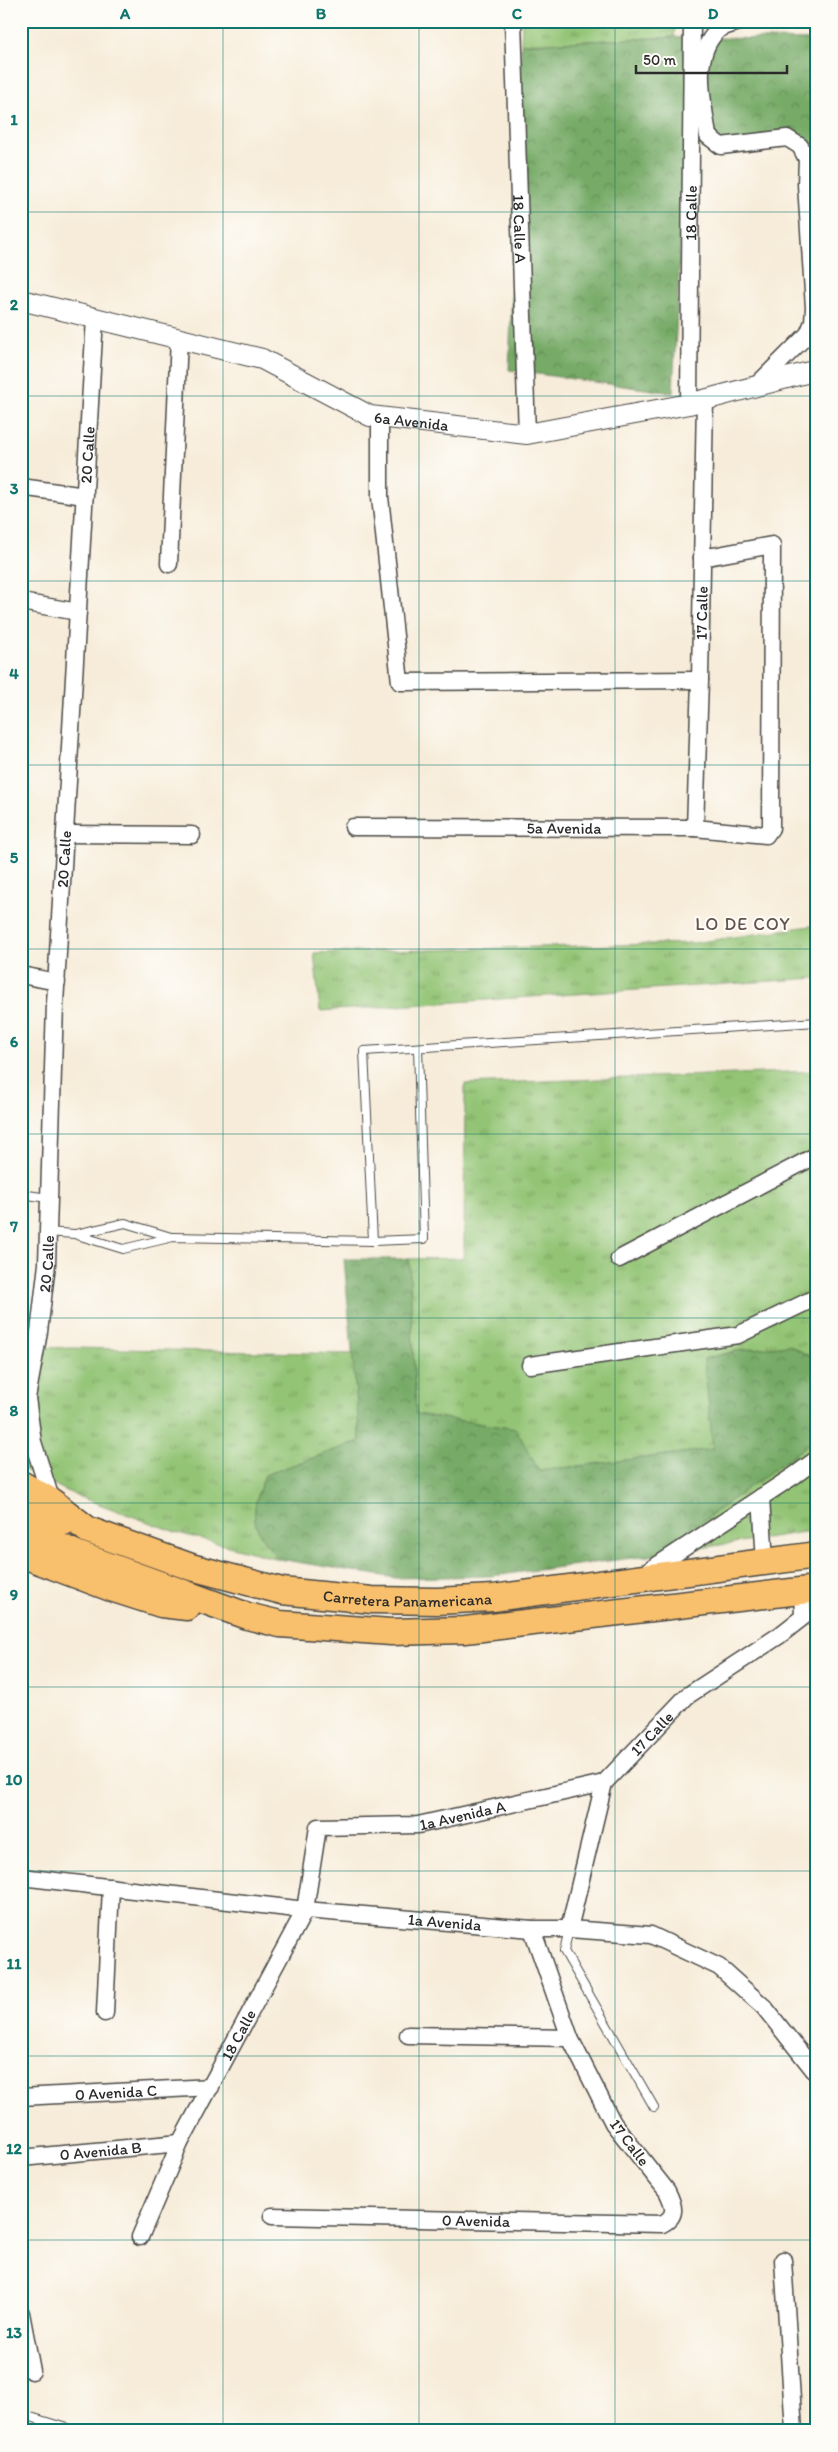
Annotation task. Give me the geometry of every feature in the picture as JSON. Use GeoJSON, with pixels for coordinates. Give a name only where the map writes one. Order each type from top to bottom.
{"type":"FeatureCollection","features":[{"type":"Feature","properties":{"kind":"highway","name":"Carretera Panamericana"},"geometry":{"type":"LineString","coordinates":[[21,1484],[52,1502],[88,1530],[191,1566],[282,1591],[372,1600],[437,1601],[493,1598],[639,1577],[817,1555]]}},
{"type":"Feature","properties":{"kind":"highway"},"geometry":{"type":"LineString","coordinates":[[21,1506],[88,1530]]}},
{"type":"Feature","properties":{"kind":"highway","name":"Carretera Panamericana"},"geometry":{"type":"LineString","coordinates":[[21,1529],[79,1555],[247,1616],[280,1624],[391,1632],[465,1630],[809,1590]]}},
{"type":"Feature","properties":{"kind":"highway"},"geometry":{"type":"LineString","coordinates":[[21,1554],[111,1588],[161,1604],[247,1616]]}},
{"type":"Feature","properties":{"kind":"street","name":"18 Calle A"},"geometry":{"type":"LineString","coordinates":[[513,21],[527,434]]}},
{"type":"Feature","properties":{"kind":"street","name":"18 Calle"},"geometry":{"type":"LineString","coordinates":[[692,21],[697,402]]}},
{"type":"Feature","properties":{"kind":"street"},"geometry":{"type":"LineString","coordinates":[[742,21],[718,30],[703,52],[701,79],[708,136],[721,146],[787,138],[800,146],[807,159],[811,183],[813,322],[808,334],[755,386]]}},
{"type":"Feature","properties":{"kind":"street","name":"6a Avenida"},"geometry":{"type":"LineString","coordinates":[[21,300],[262,359],[370,416],[527,434],[697,402],[817,370]]}},
{"type":"Feature","properties":{"kind":"street","name":"20 Calle"},"geometry":{"type":"LineString","coordinates":[[52,1502],[33,1442],[24,1405],[39,1332],[47,1264],[57,982],[95,318]]}},
{"type":"Feature","properties":{"kind":"street"},"geometry":{"type":"LineString","coordinates":[[169,564],[179,338]]}},
{"type":"Feature","properties":{"kind":"street","name":"17 Calle"},"geometry":{"type":"LineString","coordinates":[[695,828],[702,558],[697,402]]}},
{"type":"Feature","properties":{"kind":"street"},"geometry":{"type":"LineString","coordinates":[[380,417],[380,497],[400,682],[700,680]]}},
{"type":"Feature","properties":{"kind":"street"},"geometry":{"type":"LineString","coordinates":[[21,487],[85,496]]}},
{"type":"Feature","properties":{"kind":"street","name":"5a Avenida"},"geometry":{"type":"LineString","coordinates":[[353,827],[695,828],[766,835],[771,828],[772,545],[702,558]]}},
{"type":"Feature","properties":{"kind":"street"},"geometry":{"type":"LineString","coordinates":[[21,602],[78,612]]}},
{"type":"Feature","properties":{"kind":"street"},"geometry":{"type":"LineString","coordinates":[[65,834],[192,835]]}},
{"type":"Feature","properties":{"kind":"street"},"geometry":{"type":"LineString","coordinates":[[21,975],[57,982]]}},
{"type":"Feature","properties":{"kind":"street"},"geometry":{"type":"LineString","coordinates":[[619,1258],[817,1155]]}},
{"type":"Feature","properties":{"kind":"street"},"geometry":{"type":"LineString","coordinates":[[530,1365],[738,1335],[817,1297]]}},
{"type":"Feature","properties":{"kind":"street"},"geometry":{"type":"LineString","coordinates":[[639,1577],[761,1498],[817,1459]]}},
{"type":"Feature","properties":{"kind":"street"},"geometry":{"type":"LineString","coordinates":[[761,1498],[765,1562]]}},
{"type":"Feature","properties":{"kind":"street","name":"17 Calle"},"geometry":{"type":"LineString","coordinates":[[604,1783],[688,1696],[780,1635],[803,1617],[809,1590]]}},
{"type":"Feature","properties":{"kind":"street"},"geometry":{"type":"LineString","coordinates":[[569,1929],[604,1783]]}},
{"type":"Feature","properties":{"kind":"street","name":"1a Avenida A"},"geometry":{"type":"LineString","coordinates":[[318,1827],[418,1825],[604,1783]]}},
{"type":"Feature","properties":{"kind":"street","name":"18 Calle"},"geometry":{"type":"LineString","coordinates":[[140,2237],[180,2143],[305,1910],[318,1827]]}},
{"type":"Feature","properties":{"kind":"street","name":"1a Avenida"},"geometry":{"type":"LineString","coordinates":[[21,1877],[305,1910],[532,1929],[569,1929],[651,1935],[719,1968],[764,2007],[817,2074]]}},
{"type":"Feature","properties":{"kind":"street"},"geometry":{"type":"LineString","coordinates":[[105,2013],[112,1887]]}},
{"type":"Feature","properties":{"kind":"street","name":"17 Calle"},"geometry":{"type":"LineString","coordinates":[[532,1929],[570,2038],[614,2124],[667,2191],[672,2201],[673,2214]]}},
{"type":"Feature","properties":{"kind":"street"},"geometry":{"type":"LineString","coordinates":[[408,2035],[570,2038]]}},
{"type":"Feature","properties":{"kind":"street","name":"0 Avenida C"},"geometry":{"type":"LineString","coordinates":[[21,2097],[211,2087]]}},
{"type":"Feature","properties":{"kind":"street","name":"0 Avenida B"},"geometry":{"type":"LineString","coordinates":[[21,2158],[180,2143]]}},
{"type":"Feature","properties":{"kind":"street","name":"0 Avenida"},"geometry":{"type":"LineString","coordinates":[[272,2216],[662,2224],[670,2220],[673,2214]]}},
{"type":"Feature","properties":{"kind":"street"},"geometry":{"type":"LineString","coordinates":[[783,2260],[794,2431]]}},
{"type":"Feature","properties":{"kind":"street"},"geometry":{"type":"LineString","coordinates":[[21,2313],[32,2371]]}},
{"type":"Feature","properties":{"kind":"lane"},"geometry":{"type":"LineString","coordinates":[[373,1241],[364,1052],[817,1022]]}},
{"type":"Feature","properties":{"kind":"lane"},"geometry":{"type":"LineString","coordinates":[[47,1232],[74,1234],[123,1249],[173,1238],[373,1241],[424,1239],[418,1048]]}},
{"type":"Feature","properties":{"kind":"lane"},"geometry":{"type":"LineString","coordinates":[[21,1194],[48,1198]]}},
{"type":"Feature","properties":{"kind":"lane"},"geometry":{"type":"LineString","coordinates":[[74,1234],[125,1223],[173,1238]]}},
{"type":"Feature","properties":{"kind":"lane"},"geometry":{"type":"LineString","coordinates":[[569,1929],[564,1951],[654,2107]]}},
{"type":"Feature","properties":{"kind":"lane"},"geometry":{"type":"LineString","coordinates":[[21,2414],[76,2431]]}},
{"type":"Feature","properties":{"kind":"green space"},"geometry":{"type":"Polygon","coordinates":[[[522,21],[676,21],[674,37],[521,44],[522,21]]]}},
{"type":"Feature","properties":{"kind":"green space"},"geometry":{"type":"Polygon","coordinates":[[[674,37],[817,40],[817,144],[685,149],[673,393],[509,370],[521,44],[674,37]]]}},
{"type":"Feature","properties":{"kind":"green space"},"geometry":{"type":"Polygon","coordinates":[[[817,925],[817,978],[320,1011],[314,953],[693,943],[817,925]]]}},
{"type":"Feature","properties":{"kind":"green space"},"geometry":{"type":"Polygon","coordinates":[[[817,1071],[817,1360],[789,1345],[736,1351],[704,1359],[714,1449],[539,1471],[516,1429],[416,1414],[409,1259],[464,1258],[465,1084],[817,1071]]]}},
{"type":"Feature","properties":{"kind":"green space"},"geometry":{"type":"Polygon","coordinates":[[[344,1259],[409,1259],[416,1414],[516,1429],[539,1471],[713,1449],[704,1359],[736,1351],[789,1345],[817,1360],[817,1438],[655,1555],[491,1576],[396,1578],[278,1559],[262,1537],[255,1520],[256,1501],[265,1475],[360,1441],[344,1259]]]}},
{"type":"Feature","properties":{"kind":"green space"},"geometry":{"type":"Polygon","coordinates":[[[25,1347],[353,1354],[360,1441],[265,1475],[256,1501],[255,1520],[262,1537],[278,1559],[178,1533],[77,1496],[21,1468],[21,1361],[25,1347]]]}},
{"type":"Feature","properties":{"kind":"green space"},"geometry":{"type":"Polygon","coordinates":[[[817,1438],[817,1530],[655,1555],[817,1438]]]}},
{"type":"Feature","properties":{"kind":"district","name":"LO DE COY"},"geometry":{"type":"Point","coordinates":[743,924]}}]}
